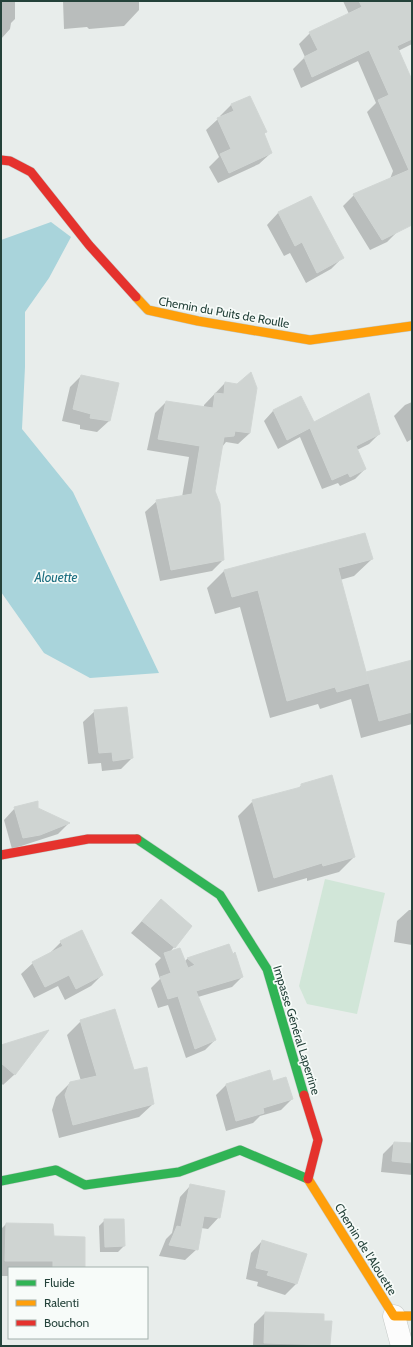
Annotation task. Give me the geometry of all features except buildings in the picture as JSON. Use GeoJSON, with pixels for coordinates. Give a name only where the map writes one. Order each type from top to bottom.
{"type":"FeatureCollection","features":[{"type":"Feature","properties":{"kind":"street","name":"Chemin du Puits de Roulle"},"geometry":{"type":"LineString","coordinates":[[1,160],[10,161],[31,172],[89,245],[148,310],[198,321],[310,340],[412,326]]}},
{"type":"Feature","properties":{"kind":"street","name":"Impasse Général Laperrine"},"geometry":{"type":"LineString","coordinates":[[1,855],[88,839],[136,839],[220,895],[267,969],[318,1140],[308,1179]]}},
{"type":"Feature","properties":{"kind":"street"},"geometry":{"type":"LineString","coordinates":[[1,1181],[56,1170],[85,1185],[179,1172],[240,1150],[308,1179]]}},
{"type":"Feature","properties":{"kind":"street","name":"Chemin de l'Alouette"},"geometry":{"type":"LineString","coordinates":[[308,1179],[403,1316]]}},
{"type":"Feature","properties":{"kind":"street"},"geometry":{"type":"LineString","coordinates":[[402,1346],[403,1316]]}},
{"type":"Feature","properties":{"kind":"green space"},"geometry":{"type":"Polygon","coordinates":[[[325,879],[385,893],[357,1014],[307,1004],[299,986],[325,879]]]}},
{"type":"Feature","properties":{"kind":"water","name":"Alouette"},"geometry":{"type":"Polygon","coordinates":[[[51,222],[71,237],[49,278],[25,312],[25,367],[22,429],[73,492],[159,673],[90,678],[44,653],[1,592],[1,240],[51,222]]]}},
{"type":"Feature","properties":{"kind":"traffic: fast"},"geometry":{"type":"LineString","coordinates":[[137,839],[220,895],[267,969],[304,1095]]}},
{"type":"Feature","properties":{"kind":"traffic: fast"},"geometry":{"type":"LineString","coordinates":[[1,1181],[56,1170],[85,1185],[179,1172],[240,1150],[308,1179]]}},
{"type":"Feature","properties":{"kind":"traffic: slow"},"geometry":{"type":"LineString","coordinates":[[136,297],[148,310],[198,321],[310,340],[412,326]]}},
{"type":"Feature","properties":{"kind":"traffic: slow"},"geometry":{"type":"LineString","coordinates":[[308,1179],[394,1316],[412,1316]]}},
{"type":"Feature","properties":{"kind":"traffic: jam"},"geometry":{"type":"LineString","coordinates":[[1,160],[10,161],[31,172],[89,245],[136,297]]}},
{"type":"Feature","properties":{"kind":"traffic: jam"},"geometry":{"type":"LineString","coordinates":[[1,855],[88,839],[137,839]]}},
{"type":"Feature","properties":{"kind":"traffic: jam"},"geometry":{"type":"LineString","coordinates":[[304,1095],[318,1140],[308,1179]]}}]}
